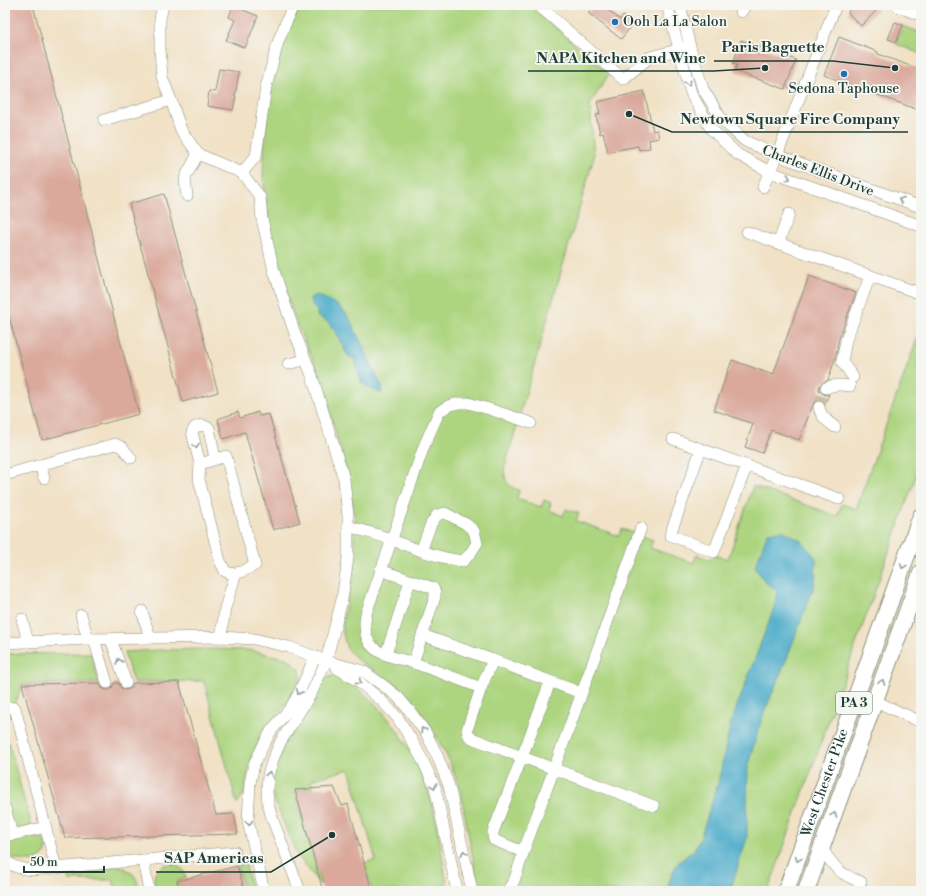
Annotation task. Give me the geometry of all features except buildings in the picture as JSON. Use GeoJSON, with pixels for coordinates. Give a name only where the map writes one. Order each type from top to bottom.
{"type":"FeatureCollection","features":[{"type":"Feature","properties":{"kind":"highway","name":"West Chester Pike"},"geometry":{"type":"LineString","coordinates":[[786,891],[921,516]]}},
{"type":"Feature","properties":{"kind":"highway","name":"West Chester Pike"},"geometry":{"type":"LineString","coordinates":[[806,891],[921,573]]}},
{"type":"Feature","properties":{"kind":"street"},"geometry":{"type":"LineString","coordinates":[[163,5],[160,18],[162,77],[181,130],[198,154],[242,173],[260,197],[262,219],[274,271],[294,331],[311,373],[344,479],[348,516],[348,558],[342,600],[326,662],[312,692],[280,741],[268,774],[268,804],[300,891]]}},
{"type":"Feature","properties":{"kind":"street"},"geometry":{"type":"LineString","coordinates":[[242,173],[256,156],[266,87],[278,42],[293,5]]}},
{"type":"Feature","properties":{"kind":"street"},"geometry":{"type":"LineString","coordinates":[[538,5],[623,79],[650,57],[685,48]]}},
{"type":"Feature","properties":{"kind":"street","name":"Charles Ellis Drive"},"geometry":{"type":"LineString","coordinates":[[666,5],[703,89],[722,120],[745,141],[777,155],[921,207]]}},
{"type":"Feature","properties":{"kind":"street","name":"Charles Ellis Drive"},"geometry":{"type":"LineString","coordinates":[[680,5],[691,93],[711,129],[737,154],[770,172],[918,225]]}},
{"type":"Feature","properties":{"kind":"street"},"geometry":{"type":"LineString","coordinates":[[763,187],[836,5]]}},
{"type":"Feature","properties":{"kind":"street"},"geometry":{"type":"LineString","coordinates":[[897,5],[921,15]]}},
{"type":"Feature","properties":{"kind":"street"},"geometry":{"type":"LineString","coordinates":[[104,120],[171,100]]}},
{"type":"Feature","properties":{"kind":"street"},"geometry":{"type":"LineString","coordinates":[[187,196],[185,180],[198,154]]}},
{"type":"Feature","properties":{"kind":"street"},"geometry":{"type":"LineString","coordinates":[[778,244],[789,214]]}},
{"type":"Feature","properties":{"kind":"street"},"geometry":{"type":"LineString","coordinates":[[747,232],[916,292]]}},
{"type":"Feature","properties":{"kind":"street"},"geometry":{"type":"LineString","coordinates":[[826,388],[851,382],[842,362],[846,340],[870,276]]}},
{"type":"Feature","properties":{"kind":"street"},"geometry":{"type":"LineString","coordinates":[[288,364],[306,360]]}},
{"type":"Feature","properties":{"kind":"street"},"geometry":{"type":"LineString","coordinates":[[481,688],[381,653],[373,648],[366,636],[364,625],[366,614],[424,446],[439,412],[448,406],[468,403],[531,423]]}},
{"type":"Feature","properties":{"kind":"street"},"geometry":{"type":"LineString","coordinates":[[819,407],[819,411],[826,421],[835,426]]}},
{"type":"Feature","properties":{"kind":"street"},"geometry":{"type":"LineString","coordinates":[[200,464],[226,456],[255,565],[241,572],[232,574],[225,571],[220,561],[198,480],[200,464],[192,432],[195,427],[202,424],[208,428],[215,459]]}},
{"type":"Feature","properties":{"kind":"street"},"geometry":{"type":"LineString","coordinates":[[673,439],[840,499]]}},
{"type":"Feature","properties":{"kind":"street"},"geometry":{"type":"LineString","coordinates":[[5,475],[115,444],[122,447],[131,458]]}},
{"type":"Feature","properties":{"kind":"street"},"geometry":{"type":"LineString","coordinates":[[701,449],[670,535],[714,552],[747,465]]}},
{"type":"Feature","properties":{"kind":"street"},"geometry":{"type":"LineString","coordinates":[[40,465],[44,478]]}},
{"type":"Feature","properties":{"kind":"street"},"geometry":{"type":"LineString","coordinates":[[348,526],[391,539],[413,549],[449,559],[463,561],[470,554],[477,543],[474,531],[466,524],[445,513],[437,515],[431,524],[421,551]]}},
{"type":"Feature","properties":{"kind":"street"},"geometry":{"type":"LineString","coordinates":[[507,891],[514,880],[641,528]]}},
{"type":"Feature","properties":{"kind":"street"},"geometry":{"type":"LineString","coordinates":[[380,570],[433,588],[435,592],[435,597],[412,663]]}},
{"type":"Feature","properties":{"kind":"street"},"geometry":{"type":"LineString","coordinates":[[221,637],[225,608],[236,573]]}},
{"type":"Feature","properties":{"kind":"street"},"geometry":{"type":"LineString","coordinates":[[386,654],[410,580]]}},
{"type":"Feature","properties":{"kind":"street"},"geometry":{"type":"LineString","coordinates":[[142,611],[150,638]]}},
{"type":"Feature","properties":{"kind":"street"},"geometry":{"type":"LineString","coordinates":[[81,615],[108,683]]}},
{"type":"Feature","properties":{"kind":"street"},"geometry":{"type":"LineString","coordinates":[[22,619],[28,642]]}},
{"type":"Feature","properties":{"kind":"street"},"geometry":{"type":"LineString","coordinates":[[422,635],[576,691],[580,698]]}},
{"type":"Feature","properties":{"kind":"street"},"geometry":{"type":"LineString","coordinates":[[5,643],[91,639],[221,637],[254,639],[289,647],[326,662],[358,680],[382,701],[396,717],[411,739],[435,787],[457,891]]}},
{"type":"Feature","properties":{"kind":"street"},"geometry":{"type":"LineString","coordinates":[[112,639],[126,683]]}},
{"type":"Feature","properties":{"kind":"street"},"geometry":{"type":"LineString","coordinates":[[264,891],[248,821],[250,783],[254,764],[271,731],[291,707],[315,657]]}},
{"type":"Feature","properties":{"kind":"street"},"geometry":{"type":"LineString","coordinates":[[492,660],[467,730],[469,736],[654,806]]}},
{"type":"Feature","properties":{"kind":"street"},"geometry":{"type":"LineString","coordinates":[[326,662],[363,671],[398,697],[426,733],[437,755],[449,786],[472,891]]}},
{"type":"Feature","properties":{"kind":"street"},"geometry":{"type":"LineString","coordinates":[[526,845],[522,849],[518,850],[494,840],[493,832],[550,682]]}},
{"type":"Feature","properties":{"kind":"street"},"geometry":{"type":"LineString","coordinates":[[875,701],[921,722]]}},
{"type":"Feature","properties":{"kind":"street"},"geometry":{"type":"LineString","coordinates":[[5,707],[15,708],[56,868]]}},
{"type":"Feature","properties":{"kind":"street"},"geometry":{"type":"LineString","coordinates":[[249,807],[268,804]]}},
{"type":"Feature","properties":{"kind":"street"},"geometry":{"type":"LineString","coordinates":[[5,808],[12,835],[46,827]]}},
{"type":"Feature","properties":{"kind":"street"},"geometry":{"type":"LineString","coordinates":[[822,849],[834,866],[841,872],[846,876],[861,882]]}},
{"type":"Feature","properties":{"kind":"street"},"geometry":{"type":"LineString","coordinates":[[5,860],[18,868],[31,870],[235,852]]}},
{"type":"Feature","properties":{"kind":"street"},"geometry":{"type":"LineString","coordinates":[[143,860],[149,891]]}},
{"type":"Feature","properties":{"kind":"green space"},"geometry":{"type":"Polygon","coordinates":[[[301,5],[530,5],[609,74],[590,104],[594,157],[504,470],[508,483],[512,487],[519,490],[517,499],[541,507],[544,500],[551,503],[549,510],[563,516],[566,509],[579,513],[576,521],[619,536],[622,529],[653,540],[650,548],[693,563],[697,555],[708,559],[717,556],[728,559],[753,486],[837,516],[842,504],[856,509],[921,328],[921,462],[768,891],[479,891],[460,789],[449,760],[426,718],[398,686],[358,660],[347,649],[342,630],[352,573],[355,519],[347,472],[318,371],[297,325],[279,271],[270,230],[263,176],[265,133],[270,94],[284,39],[301,5]]]}},
{"type":"Feature","properties":{"kind":"green space"},"geometry":{"type":"Polygon","coordinates":[[[903,26],[921,33],[921,54],[896,44],[903,26]]]}},
{"type":"Feature","properties":{"kind":"green space"},"geometry":{"type":"Polygon","coordinates":[[[204,649],[249,650],[289,659],[300,670],[301,678],[288,701],[258,742],[251,759],[244,794],[237,804],[204,681],[133,682],[124,652],[204,649]]]}},
{"type":"Feature","properties":{"kind":"green space"},"geometry":{"type":"Polygon","coordinates":[[[91,653],[99,683],[22,684],[11,717],[5,718],[5,654],[91,653]]]}},
{"type":"Feature","properties":{"kind":"green space"},"geometry":{"type":"Polygon","coordinates":[[[333,676],[356,687],[378,707],[399,732],[415,760],[428,791],[432,806],[448,891],[372,891],[364,863],[376,860],[349,769],[311,780],[313,789],[295,790],[321,885],[297,855],[272,794],[272,774],[277,756],[323,678],[333,676]]]}},
{"type":"Feature","properties":{"kind":"green space"},"geometry":{"type":"Polygon","coordinates":[[[5,731],[35,838],[43,839],[47,849],[44,855],[36,861],[14,859],[5,850],[5,731]]]}},
{"type":"Feature","properties":{"kind":"green space"},"geometry":{"type":"Polygon","coordinates":[[[245,863],[252,891],[245,891],[237,866],[245,863]]]}},
{"type":"Feature","properties":{"kind":"green space"},"geometry":{"type":"Polygon","coordinates":[[[175,864],[183,870],[186,878],[177,881],[179,891],[155,891],[155,873],[164,865],[175,864]]]}},
{"type":"Feature","properties":{"kind":"green space"},"geometry":{"type":"Polygon","coordinates":[[[120,866],[132,873],[140,891],[116,891],[113,880],[69,880],[68,872],[120,866]]]}},
{"type":"Feature","properties":{"kind":"water"},"geometry":{"type":"Polygon","coordinates":[[[316,295],[341,308],[348,316],[382,387],[382,394],[365,386],[361,382],[354,358],[348,356],[336,333],[328,322],[317,316],[317,311],[312,306],[310,298],[316,295]]]}},
{"type":"Feature","properties":{"kind":"water"},"geometry":{"type":"Polygon","coordinates":[[[784,531],[800,540],[816,558],[815,583],[787,658],[762,718],[748,764],[747,838],[730,891],[666,891],[674,869],[679,862],[694,850],[700,839],[718,783],[731,722],[774,608],[777,590],[765,582],[755,567],[768,532],[784,531]]]}},
{"type":"Feature","properties":{"kind":"tunnel"},"geometry":{"type":"LineString","coordinates":[[819,407],[826,388]]}},
{"type":"Feature","properties":{"kind":"place","name":"Ooh La La Salon"},"geometry":{"type":"Point","coordinates":[615,22]}},
{"type":"Feature","properties":{"kind":"place","name":"NAPA Kitchen and Wine"},"geometry":{"type":"Point","coordinates":[765,68]}},
{"type":"Feature","properties":{"kind":"place","name":"Paris Baguette"},"geometry":{"type":"Point","coordinates":[895,68]}},
{"type":"Feature","properties":{"kind":"place","name":"Sedona Taphouse"},"geometry":{"type":"Point","coordinates":[844,74]}},
{"type":"Feature","properties":{"kind":"place","name":"Newtown Square Fire Company"},"geometry":{"type":"Point","coordinates":[629,114]}},
{"type":"Feature","properties":{"kind":"place","name":"SAP Americas"},"geometry":{"type":"Point","coordinates":[332,835]}}]}
